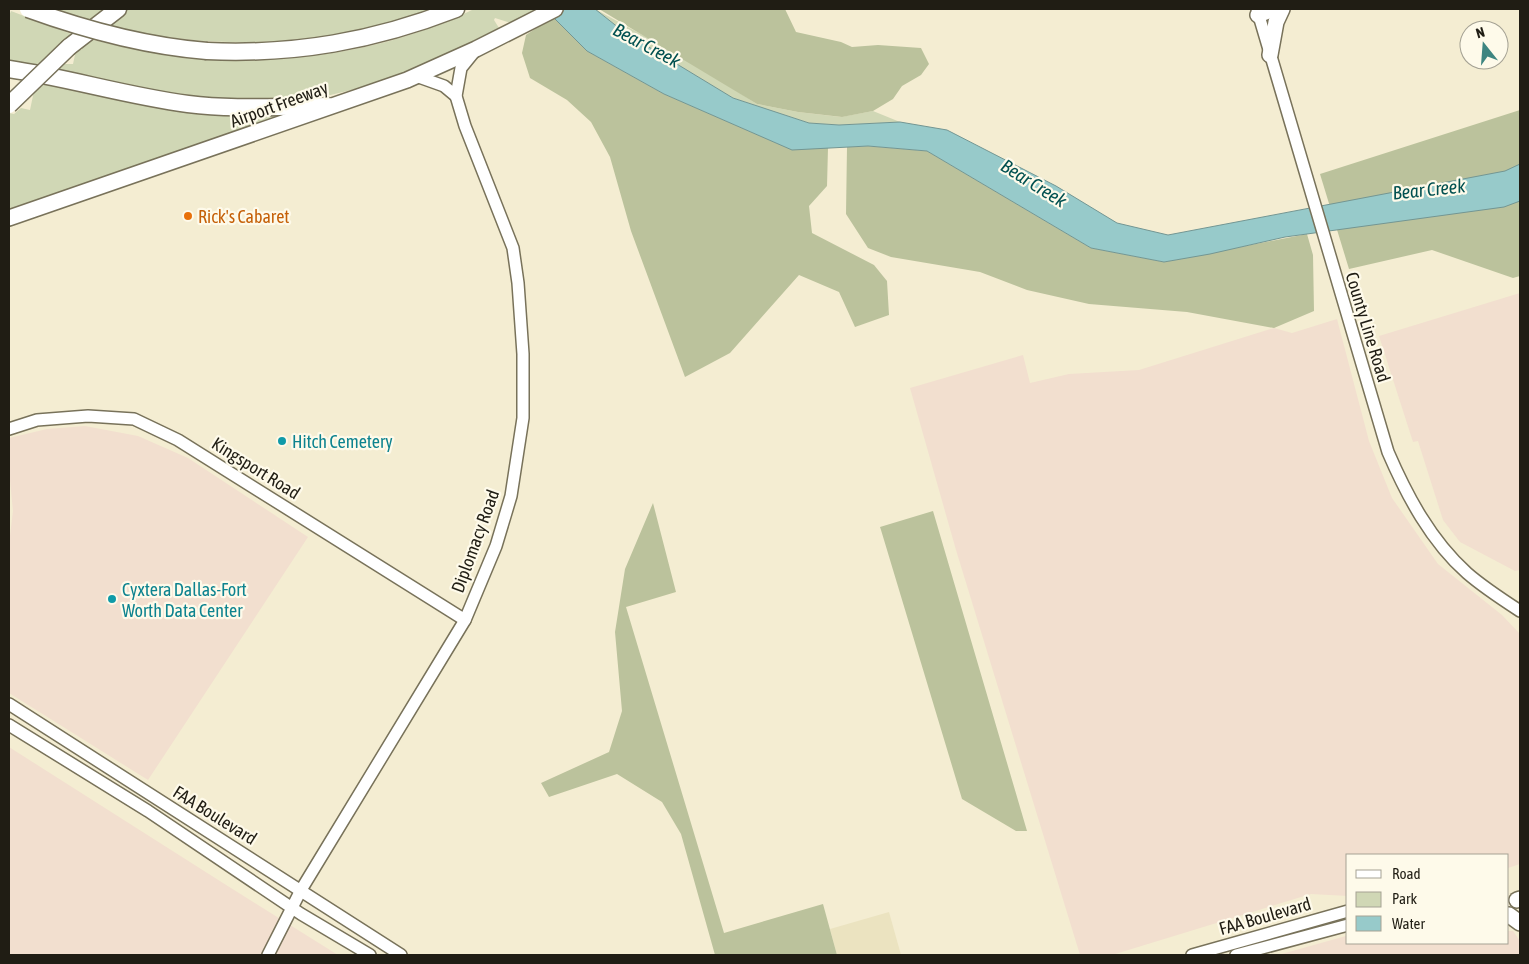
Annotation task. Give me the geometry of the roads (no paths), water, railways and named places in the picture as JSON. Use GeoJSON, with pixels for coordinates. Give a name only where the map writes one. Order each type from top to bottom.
{"type":"FeatureCollection","features":[{"type":"Feature","properties":{"kind":"highway"},"geometry":{"type":"LineString","coordinates":[[28,9],[111,36],[179,49],[236,52],[323,46],[368,38],[404,28],[456,9]]}},
{"type":"Feature","properties":{"kind":"highway"},"geometry":{"type":"LineString","coordinates":[[9,105],[69,47],[118,9]]}},
{"type":"Feature","properties":{"kind":"highway"},"geometry":{"type":"LineString","coordinates":[[9,69],[58,77],[188,104],[248,108],[328,106]]}},
{"type":"Feature","properties":{"kind":"main road","name":"Airport Freeway"},"geometry":{"type":"LineString","coordinates":[[9,218],[416,76],[476,49],[555,9]]}},
{"type":"Feature","properties":{"kind":"main road"},"geometry":{"type":"LineString","coordinates":[[1257,12],[1273,9]]}},
{"type":"Feature","properties":{"kind":"main road"},"geometry":{"type":"LineString","coordinates":[[1270,55],[1276,22],[1282,9]]}},
{"type":"Feature","properties":{"kind":"street","name":"County Line Road"},"geometry":{"type":"LineString","coordinates":[[1257,12],[1298,155],[1388,452],[1408,497],[1437,539],[1467,573],[1520,611]]}},
{"type":"Feature","properties":{"kind":"street","name":"Diplomacy Road"},"geometry":{"type":"LineString","coordinates":[[268,955],[301,890],[465,620],[496,546],[512,496],[523,418],[524,354],[512,248],[465,126],[456,96],[461,68],[476,49]]}},
{"type":"Feature","properties":{"kind":"street"},"geometry":{"type":"LineString","coordinates":[[416,76],[444,86],[456,96]]}},
{"type":"Feature","properties":{"kind":"street","name":"Kingsport Road"},"geometry":{"type":"LineString","coordinates":[[9,429],[37,420],[80,417],[134,419],[178,440],[465,620]]}},
{"type":"Feature","properties":{"kind":"street","name":"FAA Boulevard"},"geometry":{"type":"LineString","coordinates":[[9,704],[402,955]]}},
{"type":"Feature","properties":{"kind":"street","name":"FAA Boulevard"},"geometry":{"type":"LineString","coordinates":[[9,725],[170,826],[291,908],[370,955]]}},
{"type":"Feature","properties":{"kind":"street"},"geometry":{"type":"LineString","coordinates":[[54,753],[63,739]]}},
{"type":"Feature","properties":{"kind":"street"},"geometry":{"type":"LineString","coordinates":[[170,826],[179,813]]}},
{"type":"Feature","properties":{"kind":"street","name":"FAA Boulevard"},"geometry":{"type":"LineString","coordinates":[[1192,955],[1346,912]]}},
{"type":"Feature","properties":{"kind":"street","name":"FAA Boulevard"},"geometry":{"type":"LineString","coordinates":[[1241,954],[1346,926]]}},
{"type":"Feature","properties":{"kind":"street"},"geometry":{"type":"LineString","coordinates":[[1241,954],[1243,941]]}},
{"type":"Feature","properties":{"kind":"water","name":"Bear Creek"},"geometry":{"type":"Polygon","coordinates":[[[545,9],[595,9],[624,32],[733,98],[809,123],[839,125],[900,122],[947,130],[1056,186],[1117,223],[1168,235],[1505,171],[1520,164],[1520,201],[1504,207],[1285,237],[1164,262],[1091,248],[927,151],[868,146],[792,150],[664,94],[587,51],[545,9]]]}},
{"type":"Feature","properties":{"kind":"place","name":"Rick's Cabaret"},"geometry":{"type":"Point","coordinates":[188,216]}},
{"type":"Feature","properties":{"kind":"place","name":"Hitch Cemetery"},"geometry":{"type":"Point","coordinates":[282,441]}},
{"type":"Feature","properties":{"kind":"place","name":"Cyxtera Dallas-Fort Worth Data Center"},"geometry":{"type":"Point","coordinates":[112,599]}}]}
